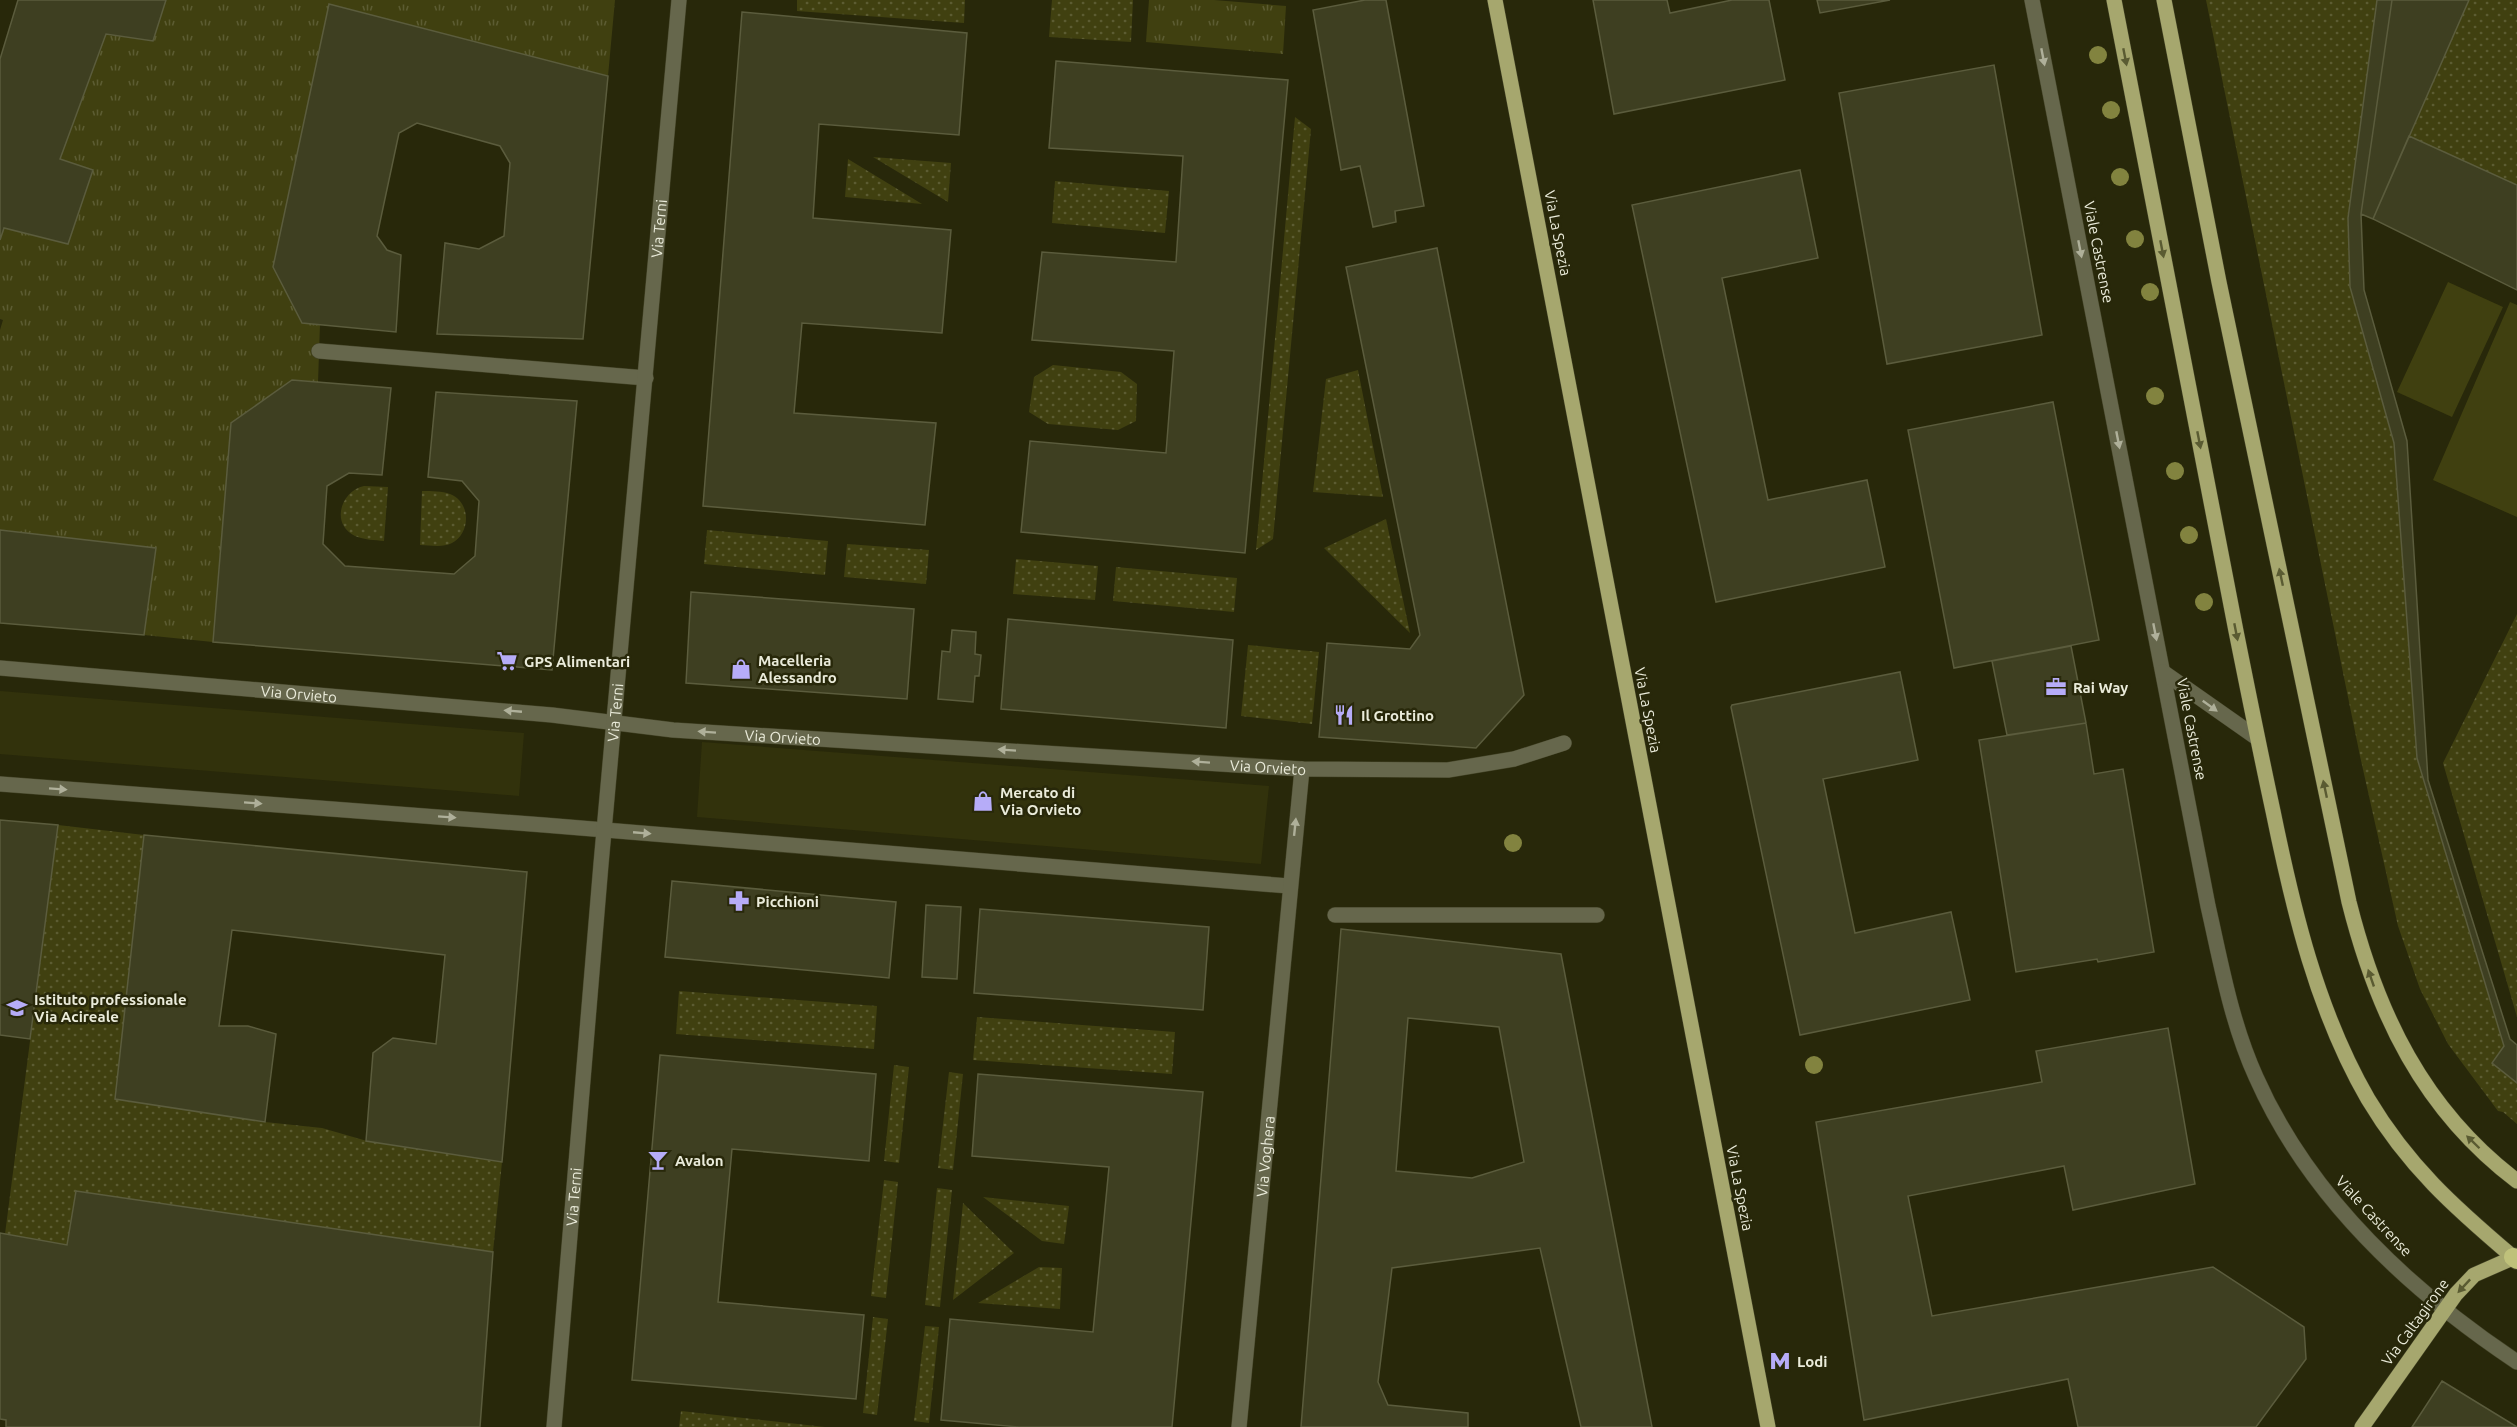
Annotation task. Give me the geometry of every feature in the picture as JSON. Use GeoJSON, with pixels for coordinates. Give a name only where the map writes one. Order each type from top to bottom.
{"type":"FeatureCollection","features":[{"type":"Feature","properties":{"kind":"main road","name":"Via La Spezia"},"geometry":{"type":"LineString","coordinates":[[1495,0],[1768,1427]]}},
{"type":"Feature","properties":{"kind":"main road"},"geometry":{"type":"LineString","coordinates":[[2114,0],[2257,738],[2291,898],[2304,941],[2329,1016],[2367,1097],[2394,1140],[2452,1206],[2516,1258]]}},
{"type":"Feature","properties":{"kind":"main road"},"geometry":{"type":"LineString","coordinates":[[2164,0],[2223,305],[2359,943],[2373,985],[2419,1076],[2461,1131],[2517,1181]]}},
{"type":"Feature","properties":{"kind":"main road","name":"Via Caltagirone"},"geometry":{"type":"LineString","coordinates":[[2362,1427],[2443,1310],[2474,1275],[2516,1258]]}},
{"type":"Feature","properties":{"kind":"street","name":"Via Terni"},"geometry":{"type":"LineString","coordinates":[[554,1427],[679,0]]}},
{"type":"Feature","properties":{"kind":"street","name":"Viale Castrense"},"geometry":{"type":"LineString","coordinates":[[2032,0],[2222,972],[2236,1024],[2255,1076],[2278,1121],[2328,1196],[2392,1264],[2443,1310],[2517,1362]]}},
{"type":"Feature","properties":{"kind":"street"},"geometry":{"type":"LineString","coordinates":[[319,351],[646,378]]}},
{"type":"Feature","properties":{"kind":"street","name":"Via Orvieto"},"geometry":{"type":"LineString","coordinates":[[0,668],[540,714],[673,730],[1302,769],[1448,770],[1514,759],[1564,743]]}},
{"type":"Feature","properties":{"kind":"street"},"geometry":{"type":"LineString","coordinates":[[2163,672],[2257,738]]}},
{"type":"Feature","properties":{"kind":"street","name":"Via Voghera"},"geometry":{"type":"LineString","coordinates":[[1239,1427],[1302,769]]}},
{"type":"Feature","properties":{"kind":"street"},"geometry":{"type":"LineString","coordinates":[[0,784],[605,830],[1289,886]]}},
{"type":"Feature","properties":{"kind":"street"},"geometry":{"type":"LineString","coordinates":[[1335,915],[1598,915]]}},
{"type":"Feature","properties":{"kind":"shaded area"},"geometry":{"type":"Polygon","coordinates":[[[0,691],[524,733],[519,796],[0,754],[0,691]]]}},
{"type":"Feature","properties":{"kind":"shaded area","name":"Mercato di Via Orvieto"},"geometry":{"type":"Polygon","coordinates":[[[702,742],[1269,786],[1261,864],[697,817],[702,742]]]}},
{"type":"Feature","properties":{"kind":"green space"},"geometry":{"type":"Polygon","coordinates":[[[166,0],[615,0],[608,76],[329,5],[273,267],[302,323],[320,324],[318,382],[292,380],[231,423],[213,642],[144,635],[156,548],[0,530],[0,330],[3,320],[0,319],[0,240],[4,228],[68,244],[93,170],[60,159],[106,34],[153,41],[166,0]]]}},
{"type":"Feature","properties":{"kind":"green space"},"geometry":{"type":"Polygon","coordinates":[[[797,0],[965,0],[964,23],[797,11],[797,0]]]}},
{"type":"Feature","properties":{"kind":"green space"},"geometry":{"type":"Polygon","coordinates":[[[1052,0],[1133,0],[1131,42],[1049,37],[1052,0]]]}},
{"type":"Feature","properties":{"kind":"green space"},"geometry":{"type":"Polygon","coordinates":[[[1149,0],[1214,0],[1286,6],[1283,54],[1146,42],[1149,0]]]}},
{"type":"Feature","properties":{"kind":"green space"},"geometry":{"type":"Polygon","coordinates":[[[2206,0],[2377,0],[2348,218],[2350,287],[2394,443],[2417,758],[2504,1046],[2492,1063],[2517,1083],[2517,1124],[2503,1112],[2498,1111],[2448,1044],[2420,989],[2398,926],[2360,756],[2206,0]]]}},
{"type":"Feature","properties":{"kind":"green space"},"geometry":{"type":"Polygon","coordinates":[[[2469,0],[2517,0],[2517,185],[2409,136],[2469,0]]]}},
{"type":"Feature","properties":{"kind":"green space"},"geometry":{"type":"Polygon","coordinates":[[[1295,117],[1311,129],[1273,539],[1256,550],[1295,117]]]}},
{"type":"Feature","properties":{"kind":"green space"},"geometry":{"type":"Polygon","coordinates":[[[873,157],[951,163],[948,202],[873,157]]]}},
{"type":"Feature","properties":{"kind":"green space"},"geometry":{"type":"Polygon","coordinates":[[[848,159],[922,204],[845,197],[848,159]]]}},
{"type":"Feature","properties":{"kind":"green space"},"geometry":{"type":"Polygon","coordinates":[[[1055,181],[1169,191],[1165,233],[1052,223],[1055,181]]]}},
{"type":"Feature","properties":{"kind":"green space"},"geometry":{"type":"Polygon","coordinates":[[[2448,282],[2503,307],[2452,417],[2397,392],[2448,282]]]}},
{"type":"Feature","properties":{"kind":"green space"},"geometry":{"type":"Polygon","coordinates":[[[2510,302],[2517,305],[2517,517],[2433,480],[2510,302]]]}},
{"type":"Feature","properties":{"kind":"green space"},"geometry":{"type":"Polygon","coordinates":[[[1053,365],[1121,372],[1137,384],[1136,421],[1118,430],[1048,424],[1029,412],[1034,377],[1053,365]]]}},
{"type":"Feature","properties":{"kind":"green space"},"geometry":{"type":"Polygon","coordinates":[[[1358,370],[1383,497],[1313,492],[1326,379],[1358,370]]]}},
{"type":"Feature","properties":{"kind":"green space"},"geometry":{"type":"Polygon","coordinates":[[[364,486],[388,487],[384,541],[355,536],[347,531],[343,524],[341,516],[344,501],[349,494],[364,486]]]}},
{"type":"Feature","properties":{"kind":"green space"},"geometry":{"type":"Polygon","coordinates":[[[422,491],[450,494],[462,504],[465,510],[465,525],[463,532],[452,543],[440,546],[420,545],[422,491]]]}},
{"type":"Feature","properties":{"kind":"green space"},"geometry":{"type":"Polygon","coordinates":[[[1386,519],[1410,633],[1324,548],[1386,519]]]}},
{"type":"Feature","properties":{"kind":"green space"},"geometry":{"type":"Polygon","coordinates":[[[707,530],[828,541],[825,575],[704,564],[707,530]]]}},
{"type":"Feature","properties":{"kind":"green space"},"geometry":{"type":"Polygon","coordinates":[[[847,544],[929,550],[926,584],[844,577],[847,544]]]}},
{"type":"Feature","properties":{"kind":"green space"},"geometry":{"type":"Polygon","coordinates":[[[1016,559],[1098,566],[1095,600],[1013,594],[1016,559]]]}},
{"type":"Feature","properties":{"kind":"green space"},"geometry":{"type":"Polygon","coordinates":[[[1116,567],[1237,578],[1234,612],[1113,601],[1116,567]]]}},
{"type":"Feature","properties":{"kind":"green space"},"geometry":{"type":"Polygon","coordinates":[[[2517,614],[2517,1017],[2443,763],[2517,614]]]}},
{"type":"Feature","properties":{"kind":"green space"},"geometry":{"type":"Polygon","coordinates":[[[1248,645],[1319,652],[1312,724],[1241,716],[1248,645]]]}},
{"type":"Feature","properties":{"kind":"green space"},"geometry":{"type":"Polygon","coordinates":[[[58,825],[144,835],[115,1099],[265,1122],[322,1128],[367,1141],[502,1162],[493,1252],[76,1191],[67,1245],[5,1234],[58,825]]]}},
{"type":"Feature","properties":{"kind":"green space"},"geometry":{"type":"Polygon","coordinates":[[[679,991],[877,1006],[874,1049],[676,1034],[679,991]]]}},
{"type":"Feature","properties":{"kind":"green space"},"geometry":{"type":"Polygon","coordinates":[[[977,1017],[1175,1032],[1172,1074],[973,1060],[977,1017]]]}},
{"type":"Feature","properties":{"kind":"green space"},"geometry":{"type":"Polygon","coordinates":[[[894,1065],[909,1067],[899,1163],[884,1161],[894,1065]]]}},
{"type":"Feature","properties":{"kind":"green space"},"geometry":{"type":"Polygon","coordinates":[[[949,1072],[963,1074],[953,1170],[938,1168],[949,1072]]]}},
{"type":"Feature","properties":{"kind":"green space"},"geometry":{"type":"Polygon","coordinates":[[[884,1180],[898,1182],[886,1298],[871,1296],[884,1180]]]}},
{"type":"Feature","properties":{"kind":"green space"},"geometry":{"type":"Polygon","coordinates":[[[937,1188],[952,1190],[940,1307],[925,1305],[937,1188]]]}},
{"type":"Feature","properties":{"kind":"green space"},"geometry":{"type":"Polygon","coordinates":[[[983,1197],[1069,1206],[1064,1244],[1042,1241],[983,1197]]]}},
{"type":"Feature","properties":{"kind":"green space"},"geometry":{"type":"Polygon","coordinates":[[[963,1203],[1014,1253],[953,1300],[963,1203]]]}},
{"type":"Feature","properties":{"kind":"green space"},"geometry":{"type":"Polygon","coordinates":[[[1039,1267],[1062,1268],[1060,1309],[978,1303],[1039,1267]]]}},
{"type":"Feature","properties":{"kind":"green space"},"geometry":{"type":"Polygon","coordinates":[[[873,1317],[888,1319],[877,1415],[863,1413],[873,1317]]]}},
{"type":"Feature","properties":{"kind":"green space"},"geometry":{"type":"Polygon","coordinates":[[[925,1326],[939,1327],[929,1423],[914,1421],[925,1326]]]}},
{"type":"Feature","properties":{"kind":"green space"},"geometry":{"type":"Polygon","coordinates":[[[681,1411],[825,1427],[679,1427],[681,1411]]]}},
{"type":"Feature","properties":{"kind":"building"},"geometry":{"type":"Polygon","coordinates":[[[18,0],[166,0],[153,41],[106,34],[60,159],[93,170],[68,244],[4,228],[0,240],[0,59],[18,0]]]}},
{"type":"Feature","properties":{"kind":"building"},"geometry":{"type":"Polygon","coordinates":[[[1365,0],[1386,0],[1424,206],[1395,211],[1396,222],[1373,227],[1360,166],[1341,170],[1313,10],[1365,0]]]}},
{"type":"Feature","properties":{"kind":"building"},"geometry":{"type":"Polygon","coordinates":[[[1593,0],[1667,0],[1670,13],[1732,0],[1769,0],[1785,80],[1614,114],[1593,0]]]}},
{"type":"Feature","properties":{"kind":"building"},"geometry":{"type":"Polygon","coordinates":[[[1817,0],[1890,0],[1820,13],[1817,0]]]}},
{"type":"Feature","properties":{"kind":"building"},"geometry":{"type":"Polygon","coordinates":[[[2377,0],[2392,0],[2361,214],[2364,290],[2407,441],[2428,780],[2510,1039],[2517,1045],[2517,1083],[2492,1063],[2504,1046],[2417,758],[2394,443],[2350,287],[2348,218],[2377,0]]]}},
{"type":"Feature","properties":{"kind":"building"},"geometry":{"type":"Polygon","coordinates":[[[2392,0],[2469,0],[2373,219],[2361,214],[2392,0]]]}},
{"type":"Feature","properties":{"kind":"building"},"geometry":{"type":"Polygon","coordinates":[[[329,4],[608,76],[583,339],[437,334],[445,243],[479,249],[504,236],[510,163],[500,146],[417,123],[399,133],[377,236],[387,250],[401,255],[396,332],[302,323],[273,267],[329,4]]]}},
{"type":"Feature","properties":{"kind":"building"},"geometry":{"type":"Polygon","coordinates":[[[742,12],[967,33],[959,135],[819,124],[813,218],[951,230],[942,333],[802,323],[794,413],[936,423],[925,525],[703,506],[742,12]]]}},
{"type":"Feature","properties":{"kind":"building"},"geometry":{"type":"Polygon","coordinates":[[[1056,61],[1288,80],[1245,553],[1021,532],[1030,441],[1166,453],[1174,351],[1032,340],[1042,252],[1176,262],[1183,156],[1049,148],[1056,61]]]}},
{"type":"Feature","properties":{"kind":"building"},"geometry":{"type":"Polygon","coordinates":[[[1994,65],[2042,335],[1887,364],[1839,93],[1994,65]]]}},
{"type":"Feature","properties":{"kind":"building"},"geometry":{"type":"Polygon","coordinates":[[[2409,136],[2517,185],[2517,290],[2373,219],[2409,136]]]}},
{"type":"Feature","properties":{"kind":"building"},"geometry":{"type":"Polygon","coordinates":[[[1800,170],[1818,258],[1722,278],[1768,500],[1867,480],[1885,567],[1716,602],[1632,205],[1800,170]]]}},
{"type":"Feature","properties":{"kind":"building"},"geometry":{"type":"Polygon","coordinates":[[[1437,248],[1524,695],[1476,748],[1319,737],[1327,643],[1410,649],[1420,635],[1346,267],[1437,248]]]}},
{"type":"Feature","properties":{"kind":"building"},"geometry":{"type":"Polygon","coordinates":[[[292,380],[391,388],[382,475],[349,473],[327,486],[323,544],[345,566],[454,574],[475,556],[479,501],[462,481],[428,477],[436,392],[577,401],[552,670],[213,642],[231,423],[292,380]]]}},
{"type":"Feature","properties":{"kind":"building"},"geometry":{"type":"Polygon","coordinates":[[[2053,402],[2099,640],[1954,668],[1908,430],[2053,402]]]}},
{"type":"Feature","properties":{"kind":"building"},"geometry":{"type":"Polygon","coordinates":[[[0,530],[156,548],[144,635],[0,623],[0,530]]]}},
{"type":"Feature","properties":{"kind":"building"},"geometry":{"type":"Polygon","coordinates":[[[691,592],[914,609],[907,699],[686,683],[691,592]]]}},
{"type":"Feature","properties":{"kind":"building"},"geometry":{"type":"Polygon","coordinates":[[[1008,619],[1233,640],[1226,728],[1001,709],[1008,619]]]}},
{"type":"Feature","properties":{"kind":"building"},"geometry":{"type":"Polygon","coordinates":[[[952,630],[976,632],[975,654],[981,655],[979,676],[975,676],[973,702],[938,699],[942,651],[950,652],[952,630]]]}},
{"type":"Feature","properties":{"kind":"building"},"geometry":{"type":"Polygon","coordinates":[[[2071,646],[2086,723],[2007,735],[1992,661],[2071,646]]]}},
{"type":"Feature","properties":{"kind":"building"},"geometry":{"type":"Polygon","coordinates":[[[1900,672],[1918,760],[1823,779],[1855,933],[1951,912],[1970,1000],[1800,1035],[1731,707],[1900,672]]]}},
{"type":"Feature","properties":{"kind":"building"},"geometry":{"type":"Polygon","coordinates":[[[2086,723],[2094,774],[2123,769],[2154,952],[2098,962],[2097,959],[2016,972],[1979,740],[2086,723]]]}},
{"type":"Feature","properties":{"kind":"building"},"geometry":{"type":"Polygon","coordinates":[[[0,820],[58,825],[30,1039],[0,1035],[0,820]]]}},
{"type":"Feature","properties":{"kind":"building"},"geometry":{"type":"Polygon","coordinates":[[[144,835],[527,872],[502,1162],[366,1141],[373,1053],[393,1038],[436,1044],[445,955],[232,930],[219,1026],[248,1026],[276,1034],[265,1122],[115,1099],[144,835]]]}},
{"type":"Feature","properties":{"kind":"building"},"geometry":{"type":"Polygon","coordinates":[[[672,881],[896,902],[889,978],[665,957],[672,881]]]}},
{"type":"Feature","properties":{"kind":"building"},"geometry":{"type":"Polygon","coordinates":[[[926,905],[961,907],[957,979],[922,977],[926,905]]]}},
{"type":"Feature","properties":{"kind":"building"},"geometry":{"type":"Polygon","coordinates":[[[980,909],[1209,927],[1203,1010],[974,993],[980,909]]]}},
{"type":"Feature","properties":{"kind":"building"},"geometry":{"type":"Polygon","coordinates":[[[1341,929],[1561,954],[1652,1427],[1581,1427],[1540,1248],[1392,1268],[1378,1382],[1388,1405],[1468,1413],[1468,1427],[1301,1427],[1341,929]],[[1408,1018],[1396,1171],[1472,1178],[1524,1162],[1499,1027],[1408,1018]]]}},
{"type":"Feature","properties":{"kind":"building"},"geometry":{"type":"Polygon","coordinates":[[[2168,1028],[2195,1184],[2073,1210],[2064,1166],[1908,1196],[1932,1316],[2213,1267],[2304,1327],[2306,1359],[2256,1427],[2078,1427],[2068,1379],[1864,1420],[1816,1122],[2042,1082],[2036,1051],[2168,1028]]]}},
{"type":"Feature","properties":{"kind":"building"},"geometry":{"type":"Polygon","coordinates":[[[660,1055],[876,1074],[869,1161],[732,1149],[718,1302],[864,1315],[856,1399],[632,1380],[660,1055]]]}},
{"type":"Feature","properties":{"kind":"building"},"geometry":{"type":"Polygon","coordinates":[[[978,1074],[1203,1092],[1172,1427],[1019,1427],[941,1420],[950,1319],[1093,1332],[1109,1167],[972,1156],[978,1074]]]}},
{"type":"Feature","properties":{"kind":"building","name":"Istituto professionale Via Acireale"},"geometry":{"type":"Polygon","coordinates":[[[76,1191],[493,1252],[480,1427],[6,1427],[6,1420],[0,1419],[0,1233],[67,1245],[76,1191]]]}},
{"type":"Feature","properties":{"kind":"building"},"geometry":{"type":"Polygon","coordinates":[[[2442,1381],[2517,1427],[2412,1427],[2442,1381]]]}},
{"type":"Feature","properties":{"kind":"place","name":"GPS Alimentari"},"geometry":{"type":"Point","coordinates":[507,661]}},
{"type":"Feature","properties":{"kind":"place","name":"Macelleria Alessandro"},"geometry":{"type":"Point","coordinates":[741,669]}},
{"type":"Feature","properties":{"kind":"place","name":"Rai Way"},"geometry":{"type":"Point","coordinates":[2056,687]}},
{"type":"Feature","properties":{"kind":"place","name":"Il Grottino"},"geometry":{"type":"Point","coordinates":[1344,715]}},
{"type":"Feature","properties":{"kind":"place","name":"Mercato di Via Orvieto"},"geometry":{"type":"Point","coordinates":[983,801]}},
{"type":"Feature","properties":{"kind":"place","name":"Picchioni"},"geometry":{"type":"Point","coordinates":[739,901]}},
{"type":"Feature","properties":{"kind":"place","name":"Istituto professionale Via Acireale"},"geometry":{"type":"Point","coordinates":[17,1008]}},
{"type":"Feature","properties":{"kind":"place","name":"Avalon"},"geometry":{"type":"Point","coordinates":[658,1160]}},
{"type":"Feature","properties":{"kind":"place","name":"Lodi"},"geometry":{"type":"Point","coordinates":[1780,1361]}}]}
